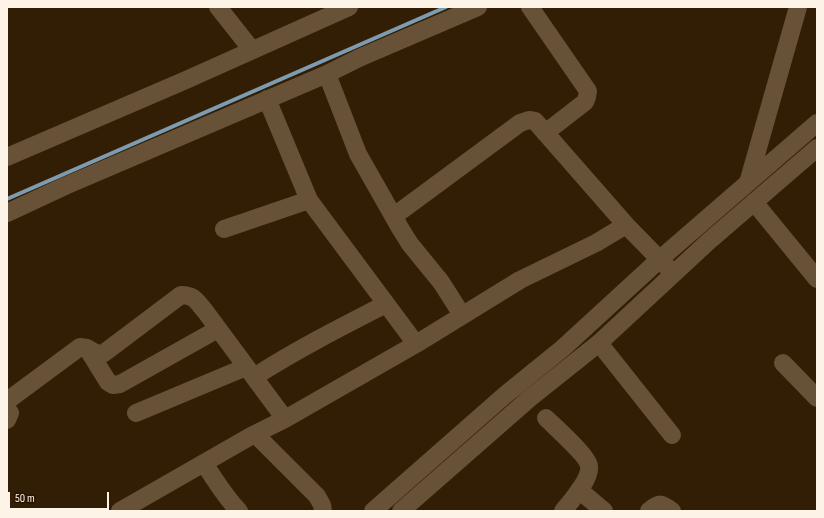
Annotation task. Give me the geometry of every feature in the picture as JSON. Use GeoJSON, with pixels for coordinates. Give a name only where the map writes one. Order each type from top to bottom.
{"type":"FeatureCollection","features":[{"type":"Feature","properties":{"kind":"street"},"geometry":{"type":"LineString","coordinates":[[218,7],[252,50]]}},
{"type":"Feature","properties":{"kind":"street"},"geometry":{"type":"LineString","coordinates":[[7,158],[349,7]]}},
{"type":"Feature","properties":{"kind":"street"},"geometry":{"type":"LineString","coordinates":[[7,213],[65,186],[327,74],[359,58],[478,7]]}},
{"type":"Feature","properties":{"kind":"street"},"geometry":{"type":"LineString","coordinates":[[530,7],[588,91],[588,97],[585,102],[545,133]]}},
{"type":"Feature","properties":{"kind":"street"},"geometry":{"type":"LineString","coordinates":[[748,184],[798,7]]}},
{"type":"Feature","properties":{"kind":"street"},"geometry":{"type":"LineString","coordinates":[[327,74],[358,154],[410,244],[441,282],[462,315]]}},
{"type":"Feature","properties":{"kind":"street"},"geometry":{"type":"LineString","coordinates":[[267,99],[309,200],[416,344]]}},
{"type":"Feature","properties":{"kind":"street"},"geometry":{"type":"LineString","coordinates":[[394,216],[520,123],[529,120],[535,121],[626,225],[667,267]]}},
{"type":"Feature","properties":{"kind":"street"},"geometry":{"type":"LineString","coordinates":[[373,511],[520,394],[599,343],[667,267],[748,184],[817,123]]}},
{"type":"Feature","properties":{"kind":"street"},"geometry":{"type":"LineString","coordinates":[[401,511],[520,394],[563,348],[754,202],[817,148]]}},
{"type":"Feature","properties":{"kind":"street"},"geometry":{"type":"LineString","coordinates":[[224,229],[309,200]]}},
{"type":"Feature","properties":{"kind":"street"},"geometry":{"type":"LineString","coordinates":[[754,202],[817,279]]}},
{"type":"Feature","properties":{"kind":"street"},"geometry":{"type":"LineString","coordinates":[[120,511],[416,344],[520,280],[596,243],[626,225]]}},
{"type":"Feature","properties":{"kind":"street"},"geometry":{"type":"LineString","coordinates":[[7,402],[80,347],[87,348],[97,354],[104,353],[181,295],[190,295],[218,329],[285,419]]}},
{"type":"Feature","properties":{"kind":"street"},"geometry":{"type":"LineString","coordinates":[[136,413],[281,360],[386,304]]}},
{"type":"Feature","properties":{"kind":"street"},"geometry":{"type":"LineString","coordinates":[[87,348],[108,382],[113,385],[120,384],[218,329]]}},
{"type":"Feature","properties":{"kind":"street"},"geometry":{"type":"LineString","coordinates":[[599,343],[672,435]]}},
{"type":"Feature","properties":{"kind":"street"},"geometry":{"type":"LineString","coordinates":[[783,363],[817,398]]}},
{"type":"Feature","properties":{"kind":"street"},"geometry":{"type":"LineString","coordinates":[[7,409],[10,413],[7,420]]}},
{"type":"Feature","properties":{"kind":"street"},"geometry":{"type":"LineString","coordinates":[[546,418],[584,456],[589,466],[588,474],[579,490],[563,511]]}},
{"type":"Feature","properties":{"kind":"street"},"geometry":{"type":"LineString","coordinates":[[255,434],[317,496],[322,505],[323,511]]}},
{"type":"Feature","properties":{"kind":"street"},"geometry":{"type":"LineString","coordinates":[[204,463],[219,487],[239,511]]}},
{"type":"Feature","properties":{"kind":"street"},"geometry":{"type":"LineString","coordinates":[[579,490],[604,511]]}},
{"type":"Feature","properties":{"kind":"street"},"geometry":{"type":"LineString","coordinates":[[649,511],[656,505],[661,504],[672,511]]}},
{"type":"Feature","properties":{"kind":"waterway"},"geometry":{"type":"LineString","coordinates":[[7,199],[446,7]]}}]}
